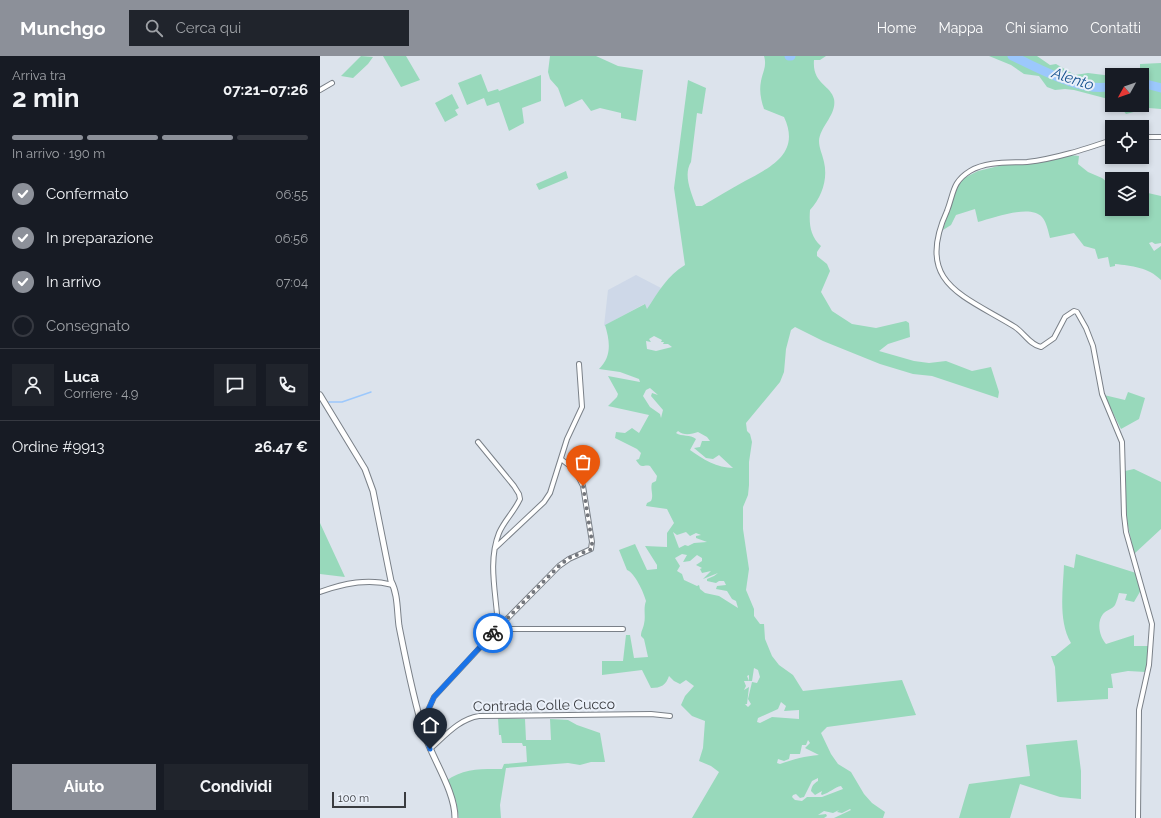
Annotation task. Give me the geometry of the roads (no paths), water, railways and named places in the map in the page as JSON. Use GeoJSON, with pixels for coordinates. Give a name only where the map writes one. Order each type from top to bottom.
{"type":"FeatureCollection","features":[{"type":"Feature","properties":{"kind":"street"},"geometry":{"type":"LineString","coordinates":[[320,90],[332,83]]}},
{"type":"Feature","properties":{"kind":"street"},"geometry":{"type":"LineString","coordinates":[[1149,137],[1161,137]]}},
{"type":"Feature","properties":{"kind":"street"},"geometry":{"type":"LineString","coordinates":[[1105,142],[1086,149],[1026,162],[1009,161],[972,169],[955,183],[949,206],[939,227],[935,251],[938,264],[950,286],[960,294],[1022,332],[1036,346],[1040,347],[1054,338],[1065,317],[1074,311],[1077,312],[1086,328],[1093,346],[1102,394],[1122,442],[1124,515],[1126,532],[1152,624],[1149,665],[1139,710],[1138,818]]}},
{"type":"Feature","properties":{"kind":"street"},"geometry":{"type":"LineString","coordinates":[[495,548],[544,502],[550,493],[567,440],[582,407],[579,364]]}},
{"type":"Feature","properties":{"kind":"street"},"geometry":{"type":"LineString","coordinates":[[320,394],[365,470],[373,491],[393,585],[405,655],[422,724],[430,749],[454,801],[455,818]]}},
{"type":"Feature","properties":{"kind":"street"},"geometry":{"type":"LineString","coordinates":[[478,442],[501,468],[519,494],[520,500],[499,533],[495,548],[492,569],[497,629]]}},
{"type":"Feature","properties":{"kind":"street"},"geometry":{"type":"LineString","coordinates":[[422,724],[434,697],[497,629],[559,566],[569,558],[592,549],[583,486],[575,470],[561,459]]}},
{"type":"Feature","properties":{"kind":"street"},"geometry":{"type":"LineString","coordinates":[[320,592],[344,583],[360,581],[393,585]]}},
{"type":"Feature","properties":{"kind":"street"},"geometry":{"type":"LineString","coordinates":[[497,629],[623,629]]}},
{"type":"Feature","properties":{"kind":"street","name":"Contrada Colle Cucco"},"geometry":{"type":"LineString","coordinates":[[430,749],[461,722],[468,718],[479,716],[651,714],[670,716]]}},
{"type":"Feature","properties":{"kind":"waterway","name":"Alento"},"geometry":{"type":"LineString","coordinates":[[1012,56],[1048,73],[1075,83],[1100,88],[1105,87]]}},
{"type":"Feature","properties":{"kind":"waterway","name":"Alento"},"geometry":{"type":"LineString","coordinates":[[1149,85],[1161,88]]}},
{"type":"Feature","properties":{"kind":"waterway"},"geometry":{"type":"LineString","coordinates":[[329,402],[342,402],[371,392]]}}]}
